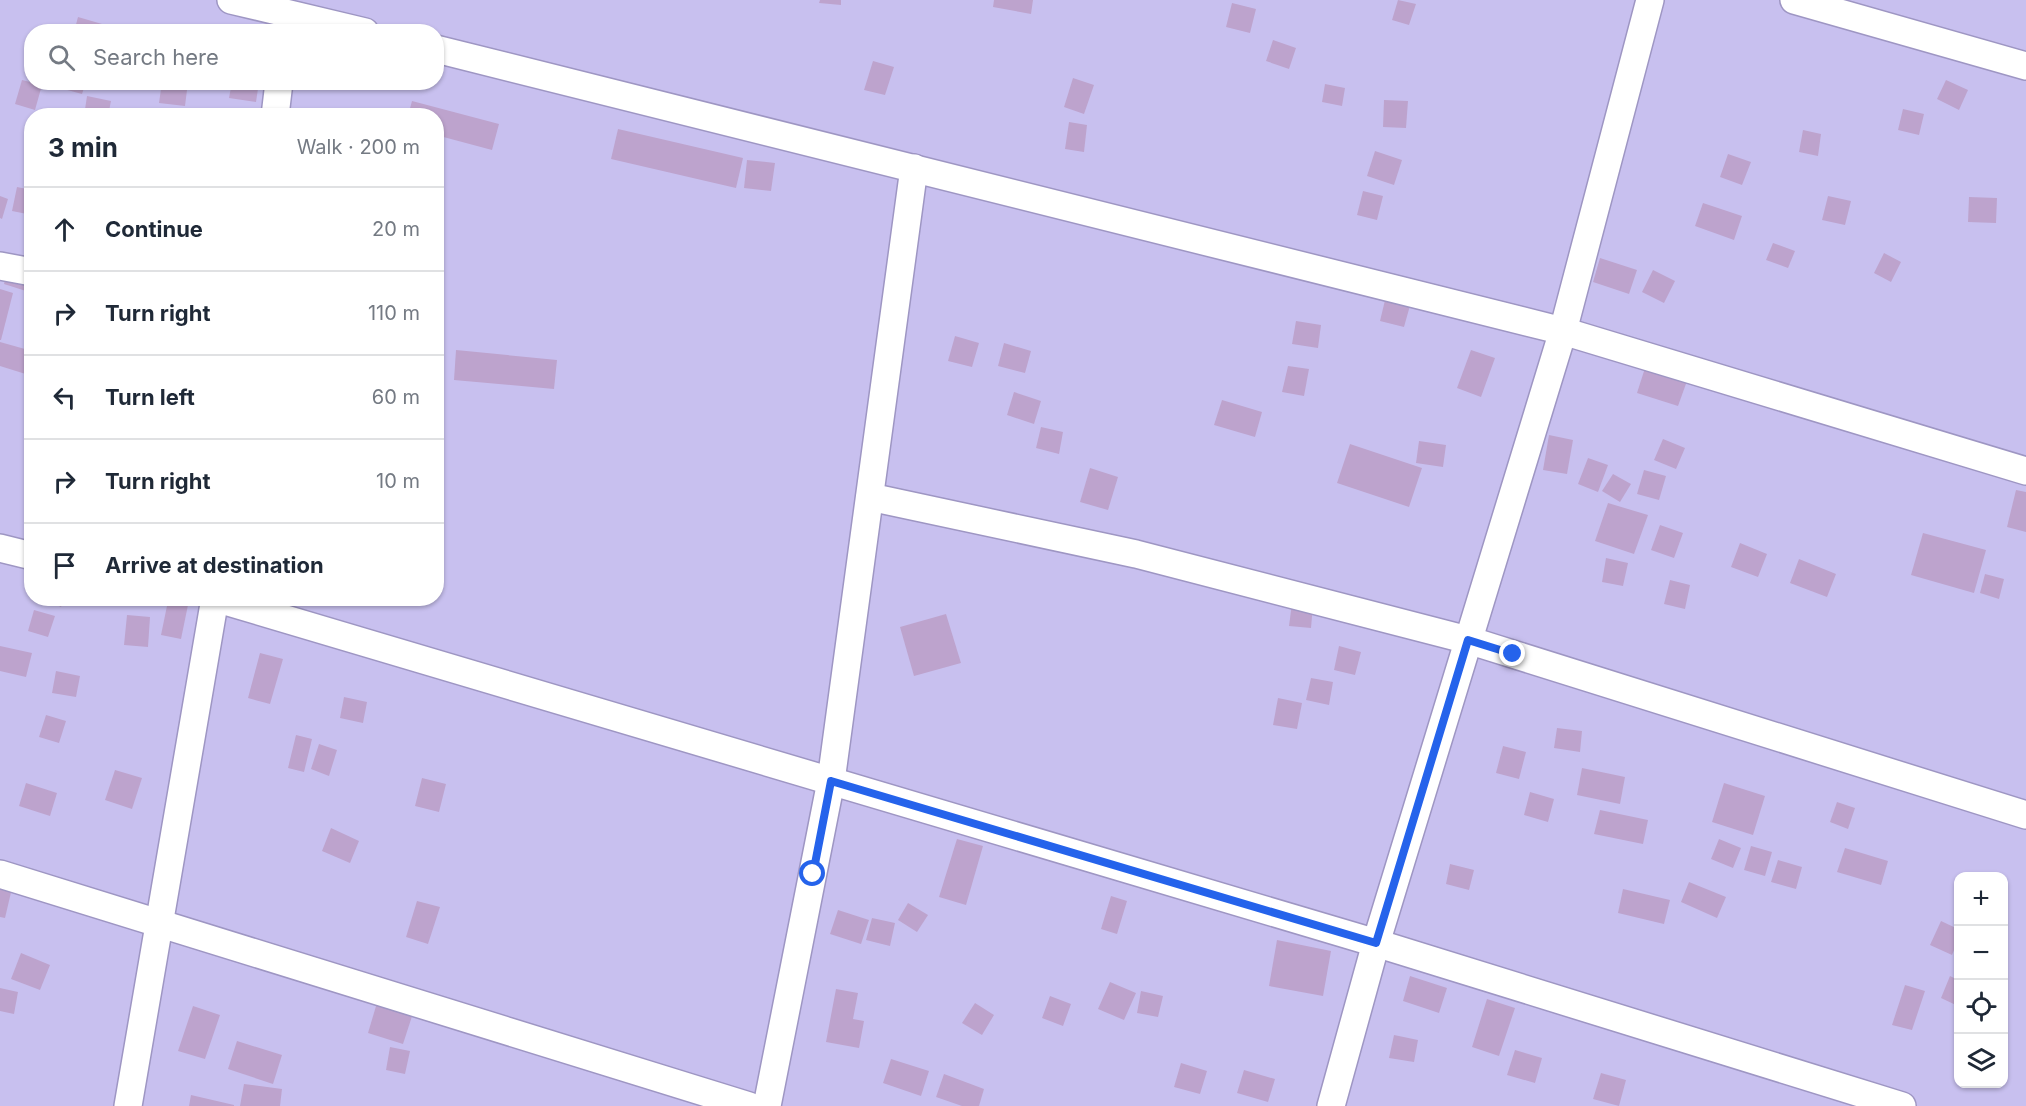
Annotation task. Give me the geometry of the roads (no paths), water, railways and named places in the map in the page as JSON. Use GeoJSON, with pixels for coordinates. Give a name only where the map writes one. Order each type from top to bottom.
{"type":"FeatureCollection","features":[{"type":"Feature","properties":{"kind":"street"},"geometry":{"type":"LineString","coordinates":[[231,0],[329,24]]}},
{"type":"Feature","properties":{"kind":"street"},"geometry":{"type":"LineString","coordinates":[[1331,1106],[1376,943],[1563,331],[1650,0]]}},
{"type":"Feature","properties":{"kind":"street"},"geometry":{"type":"LineString","coordinates":[[1794,0],[2026,66]]}},
{"type":"Feature","properties":{"kind":"street"},"geometry":{"type":"LineString","coordinates":[[444,51],[1563,331],[2026,471]]}},
{"type":"Feature","properties":{"kind":"street"},"geometry":{"type":"LineString","coordinates":[[276,108],[278,90]]}},
{"type":"Feature","properties":{"kind":"street"},"geometry":{"type":"LineString","coordinates":[[767,1106],[831,781],[914,168]]}},
{"type":"Feature","properties":{"kind":"street"},"geometry":{"type":"LineString","coordinates":[[0,266],[24,270]]}},
{"type":"Feature","properties":{"kind":"street"},"geometry":{"type":"LineString","coordinates":[[870,497],[1136,554],[1468,640],[2026,814]]}},
{"type":"Feature","properties":{"kind":"street"},"geometry":{"type":"LineString","coordinates":[[0,548],[24,554]]}},
{"type":"Feature","properties":{"kind":"street"},"geometry":{"type":"LineString","coordinates":[[128,1106],[214,606]]}},
{"type":"Feature","properties":{"kind":"street"},"geometry":{"type":"LineString","coordinates":[[242,606],[1376,943],[1902,1106]]}},
{"type":"Feature","properties":{"kind":"street"},"geometry":{"type":"LineString","coordinates":[[0,874],[749,1106]]}}]}
